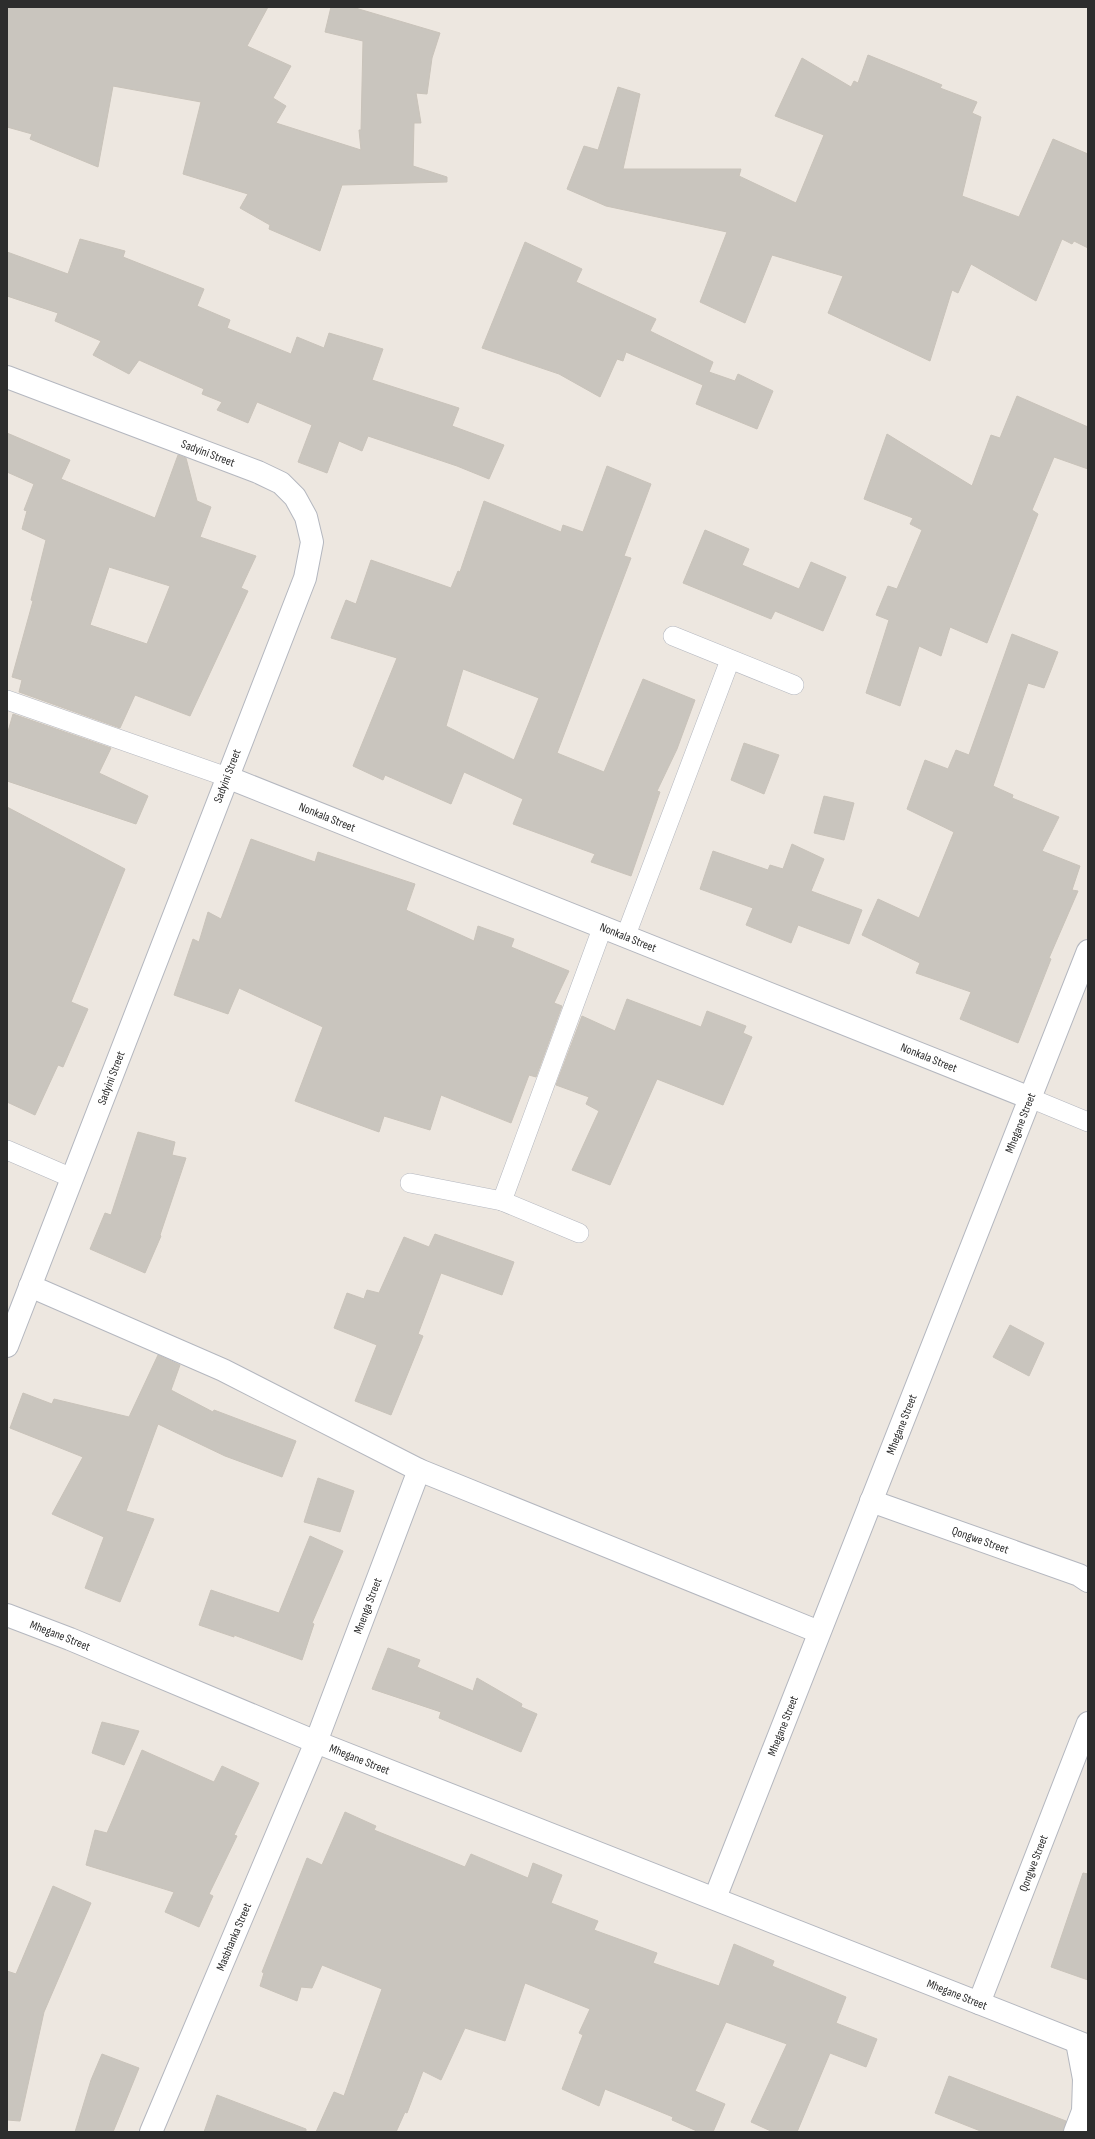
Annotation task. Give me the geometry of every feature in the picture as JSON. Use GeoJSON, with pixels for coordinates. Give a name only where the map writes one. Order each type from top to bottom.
{"type":"FeatureCollection","features":[{"type":"Feature","properties":{"kind":"street","name":"Sadyini Street"},"geometry":{"type":"LineString","coordinates":[[7,377],[258,472],[281,483],[295,497],[306,517],[312,542],[306,578],[227,777],[7,1346]]}},
{"type":"Feature","properties":{"kind":"street","name":"Nonkala Street"},"geometry":{"type":"LineString","coordinates":[[227,777],[626,935],[1030,1098]]}},
{"type":"Feature","properties":{"kind":"street","name":"Mhegane Street"},"geometry":{"type":"LineString","coordinates":[[715,1898],[1088,951]]}},
{"type":"Feature","properties":{"kind":"street"},"geometry":{"type":"LineString","coordinates":[[30,1286],[223,1370],[419,1470],[819,1632]]}},
{"type":"Feature","properties":{"kind":"street","name":"Mnenga Street"},"geometry":{"type":"LineString","coordinates":[[316,1742],[419,1470]]}},
{"type":"Feature","properties":{"kind":"street","name":"Qongwe Street"},"geometry":{"type":"LineString","coordinates":[[871,1502],[1072,1572],[1088,1581]]}},
{"type":"Feature","properties":{"kind":"street","name":"Mhegane Street"},"geometry":{"type":"LineString","coordinates":[[7,1615],[70,1639],[316,1742],[1083,2044]]}},
{"type":"Feature","properties":{"kind":"street","name":"Qongwe Street"},"geometry":{"type":"LineString","coordinates":[[979,2003],[1088,1723]]}},
{"type":"Feature","properties":{"kind":"street","name":"Masbhanka Street"},"geometry":{"type":"LineString","coordinates":[[151,2132],[316,1742]]}},
{"type":"Feature","properties":{"kind":"street"},"geometry":{"type":"LineString","coordinates":[[1075,2132],[1083,2111],[1083,2044]]}},
{"type":"Feature","properties":{"kind":"lane"},"geometry":{"type":"LineString","coordinates":[[673,636],[794,685]]}},
{"type":"Feature","properties":{"kind":"lane"},"geometry":{"type":"LineString","coordinates":[[626,935],[730,660]]}},
{"type":"Feature","properties":{"kind":"lane"},"geometry":{"type":"LineString","coordinates":[[7,700],[227,777]]}},
{"type":"Feature","properties":{"kind":"lane"},"geometry":{"type":"LineString","coordinates":[[502,1201],[603,926]]}},
{"type":"Feature","properties":{"kind":"lane"},"geometry":{"type":"LineString","coordinates":[[1030,1098],[1088,1122]]}},
{"type":"Feature","properties":{"kind":"lane"},"geometry":{"type":"LineString","coordinates":[[7,1150],[72,1178]]}},
{"type":"Feature","properties":{"kind":"lane"},"geometry":{"type":"LineString","coordinates":[[410,1183],[502,1201],[580,1233]]}},
{"type":"Feature","properties":{"kind":"building"},"geometry":{"type":"Polygon","coordinates":[[[7,7],[268,7],[247,46],[291,66],[273,98],[286,106],[276,123],[361,150],[359,130],[361,130],[363,41],[325,32],[331,7],[352,7],[440,33],[432,58],[427,94],[416,93],[421,123],[414,123],[413,166],[447,177],[447,182],[342,185],[320,251],[269,229],[270,225],[240,208],[248,194],[183,174],[201,102],[113,86],[98,167],[30,139],[32,134],[7,127],[7,7]]]}},
{"type":"Feature","properties":{"kind":"building"},"geometry":{"type":"Polygon","coordinates":[[[868,55],[942,85],[940,88],[977,102],[972,113],[981,117],[962,196],[1019,217],[1053,139],[1088,154],[1088,248],[1074,241],[1072,244],[1062,239],[1036,301],[971,264],[958,293],[952,290],[930,361],[828,313],[843,276],[772,255],[745,323],[700,302],[727,232],[606,206],[567,189],[584,146],[598,150],[618,87],[640,94],[623,169],[741,169],[739,176],[796,203],[824,135],[775,116],[802,58],[851,87],[854,81],[858,83],[868,55]]]}},
{"type":"Feature","properties":{"kind":"building"},"geometry":{"type":"Polygon","coordinates":[[[80,239],[125,251],[123,257],[204,289],[197,306],[230,320],[227,328],[291,354],[297,337],[324,348],[329,333],[383,349],[372,380],[459,408],[452,426],[504,445],[489,479],[457,466],[368,436],[362,451],[339,441],[327,473],[298,462],[312,425],[257,402],[248,423],[217,410],[222,402],[202,394],[204,389],[139,360],[129,374],[93,355],[101,341],[55,321],[58,313],[7,296],[7,252],[68,274],[80,239]]]}},
{"type":"Feature","properties":{"kind":"building"},"geometry":{"type":"Polygon","coordinates":[[[525,242],[582,269],[576,282],[656,319],[650,331],[713,362],[709,372],[735,381],[738,374],[773,391],[757,429],[696,404],[703,385],[626,352],[623,361],[617,359],[600,397],[559,374],[482,348],[525,242]]]}},
{"type":"Feature","properties":{"kind":"building"},"geometry":{"type":"Polygon","coordinates":[[[1017,396],[1088,427],[1088,469],[1054,457],[1032,510],[1038,514],[987,643],[950,627],[941,656],[919,646],[900,706],[866,693],[889,620],[876,615],[888,586],[897,589],[922,530],[910,524],[913,518],[864,499],[887,434],[972,486],[991,435],[1000,438],[1017,396]]]}},
{"type":"Feature","properties":{"kind":"building"},"geometry":{"type":"Polygon","coordinates":[[[7,433],[70,460],[61,479],[155,518],[178,455],[186,458],[197,501],[211,507],[200,537],[256,556],[241,588],[248,591],[190,716],[135,695],[120,728],[19,692],[22,680],[12,677],[33,601],[31,600],[46,540],[22,529],[27,511],[24,510],[34,484],[7,472],[7,433]],[[109,567],[90,625],[147,644],[170,586],[109,567]]]}},
{"type":"Feature","properties":{"kind":"building"},"geometry":{"type":"Polygon","coordinates":[[[607,466],[651,484],[624,556],[631,558],[557,753],[604,772],[643,679],[695,700],[677,749],[657,791],[660,792],[631,876],[591,862],[595,854],[513,824],[523,799],[464,772],[451,804],[385,775],[383,780],[353,766],[397,658],[331,638],[346,600],[356,604],[371,560],[451,588],[458,571],[460,572],[484,501],[561,532],[563,525],[583,532],[607,466]],[[463,669],[446,726],[514,760],[539,698],[463,669]]]}},
{"type":"Feature","properties":{"kind":"building"},"geometry":{"type":"Polygon","coordinates":[[[705,530],[749,549],[742,565],[799,589],[811,562],[846,577],[823,631],[775,611],[771,619],[683,583],[705,530]]]}},
{"type":"Feature","properties":{"kind":"building"},"geometry":{"type":"Polygon","coordinates":[[[1012,634],[1058,652],[1044,688],[1028,683],[993,786],[1013,795],[1012,798],[1059,817],[1042,851],[1080,866],[1072,890],[1078,891],[1049,958],[1051,959],[1018,1043],[960,1019],[971,992],[916,973],[920,963],[862,935],[878,899],[919,918],[954,832],[907,809],[925,760],[948,769],[956,750],[969,755],[1012,634]]]}},
{"type":"Feature","properties":{"kind":"building"},"geometry":{"type":"Polygon","coordinates":[[[13,714],[111,748],[99,773],[148,796],[136,824],[7,781],[7,735],[13,714]]]}},
{"type":"Feature","properties":{"kind":"building"},"geometry":{"type":"Polygon","coordinates":[[[744,743],[779,755],[764,794],[731,780],[744,743]]]}},
{"type":"Feature","properties":{"kind":"building"},"geometry":{"type":"Polygon","coordinates":[[[824,796],[854,803],[844,840],[814,833],[824,796]]]}},
{"type":"Feature","properties":{"kind":"building"},"geometry":{"type":"Polygon","coordinates":[[[7,807],[125,869],[71,1002],[88,1009],[63,1067],[58,1065],[35,1115],[7,1102],[7,807]]]}},
{"type":"Feature","properties":{"kind":"building"},"geometry":{"type":"Polygon","coordinates":[[[251,839],[315,862],[318,852],[415,884],[406,910],[474,941],[478,926],[514,939],[511,947],[569,971],[554,1003],[562,1006],[536,1077],[529,1075],[511,1123],[441,1095],[430,1130],[384,1116],[379,1132],[295,1101],[323,1027],[239,988],[228,1014],[174,995],[193,939],[199,942],[208,912],[221,919],[251,839]]]}},
{"type":"Feature","properties":{"kind":"building"},"geometry":{"type":"Polygon","coordinates":[[[792,844],[824,859],[811,891],[862,910],[849,944],[798,925],[791,943],[746,925],[753,908],[700,889],[713,851],[768,870],[770,865],[783,869],[792,844]]]}},
{"type":"Feature","properties":{"kind":"building"},"geometry":{"type":"Polygon","coordinates":[[[627,999],[701,1027],[707,1011],[746,1026],[743,1033],[752,1037],[723,1105],[657,1079],[610,1185],[572,1170],[599,1111],[586,1104],[589,1097],[556,1085],[582,1016],[615,1031],[627,999]]]}},
{"type":"Feature","properties":{"kind":"building"},"geometry":{"type":"Polygon","coordinates":[[[138,1132],[175,1142],[172,1155],[186,1158],[160,1235],[161,1236],[145,1273],[90,1249],[105,1213],[111,1215],[138,1132]]]}},
{"type":"Feature","properties":{"kind":"building"},"geometry":{"type":"Polygon","coordinates":[[[435,1234],[514,1262],[502,1295],[441,1273],[418,1334],[423,1336],[391,1415],[355,1401],[377,1345],[334,1328],[347,1293],[364,1299],[367,1290],[379,1293],[404,1237],[429,1247],[435,1234]]]}},
{"type":"Feature","properties":{"kind":"building"},"geometry":{"type":"Polygon","coordinates":[[[1010,1325],[1044,1343],[1029,1376],[993,1357],[1010,1325]]]}},
{"type":"Feature","properties":{"kind":"building"},"geometry":{"type":"Polygon","coordinates":[[[158,1355],[180,1365],[171,1390],[213,1412],[214,1410],[296,1441],[282,1477],[225,1456],[158,1424],[126,1511],[154,1519],[120,1602],[85,1588],[104,1537],[52,1514],[83,1457],[10,1428],[23,1393],[52,1404],[54,1399],[129,1417],[158,1355]]]}},
{"type":"Feature","properties":{"kind":"building"},"geometry":{"type":"Polygon","coordinates":[[[318,1478],[354,1491],[340,1532],[304,1522],[318,1478]]]}},
{"type":"Feature","properties":{"kind":"building"},"geometry":{"type":"Polygon","coordinates":[[[310,1536],[343,1551],[312,1623],[314,1624],[302,1660],[234,1635],[234,1637],[199,1625],[211,1590],[279,1613],[310,1536]]]}},
{"type":"Feature","properties":{"kind":"building"},"geometry":{"type":"Polygon","coordinates":[[[388,1648],[420,1660],[417,1667],[473,1691],[477,1678],[522,1704],[521,1707],[537,1714],[521,1752],[439,1718],[441,1712],[372,1689],[388,1648]]]}},
{"type":"Feature","properties":{"kind":"building"},"geometry":{"type":"Polygon","coordinates":[[[102,1722],[139,1731],[124,1765],[92,1753],[102,1722]]]}},
{"type":"Feature","properties":{"kind":"building"},"geometry":{"type":"Polygon","coordinates":[[[142,1750],[214,1782],[222,1766],[259,1783],[234,1835],[237,1836],[209,1894],[213,1896],[199,1927],[165,1912],[174,1892],[86,1865],[95,1830],[107,1833],[142,1750]]]}},
{"type":"Feature","properties":{"kind":"building"},"geometry":{"type":"Polygon","coordinates":[[[345,1812],[376,1826],[374,1830],[465,1867],[471,1854],[528,1878],[533,1863],[562,1875],[551,1903],[598,1921],[594,1930],[657,1953],[653,1963],[719,1986],[734,1944],[774,1961],[772,1966],[846,1997],[836,2023],[877,2039],[866,2067],[830,2053],[797,2132],[773,2132],[751,2122],[787,2044],[726,2022],[695,2091],[725,2104],[713,2132],[699,2132],[672,2120],[673,2117],[605,2089],[599,2106],[562,2089],[583,2035],[579,2033],[590,2009],[525,1983],[505,2041],[465,2028],[441,2080],[423,2071],[407,2113],[405,2112],[396,2132],[316,2132],[334,2092],[344,2096],[382,1989],[322,1965],[312,1988],[301,1987],[297,2001],[260,1986],[264,1973],[262,1972],[307,1858],[322,1865],[345,1812]]]}},
{"type":"Feature","properties":{"kind":"building"},"geometry":{"type":"Polygon","coordinates":[[[1083,1873],[1088,1874],[1088,1980],[1051,1967],[1083,1873]]]}},
{"type":"Feature","properties":{"kind":"building"},"geometry":{"type":"Polygon","coordinates":[[[53,1886],[91,1903],[44,2012],[20,2121],[7,2120],[7,1971],[16,1974],[53,1886]]]}},
{"type":"Feature","properties":{"kind":"building"},"geometry":{"type":"Polygon","coordinates":[[[102,2054],[139,2068],[113,2132],[75,2132],[91,2080],[102,2054]]]}},
{"type":"Feature","properties":{"kind":"building"},"geometry":{"type":"Polygon","coordinates":[[[949,2076],[1066,2121],[1063,2132],[983,2132],[935,2113],[949,2076]]]}},
{"type":"Feature","properties":{"kind":"building"},"geometry":{"type":"Polygon","coordinates":[[[217,2095],[306,2129],[306,2132],[204,2132],[217,2095]]]}}]}
